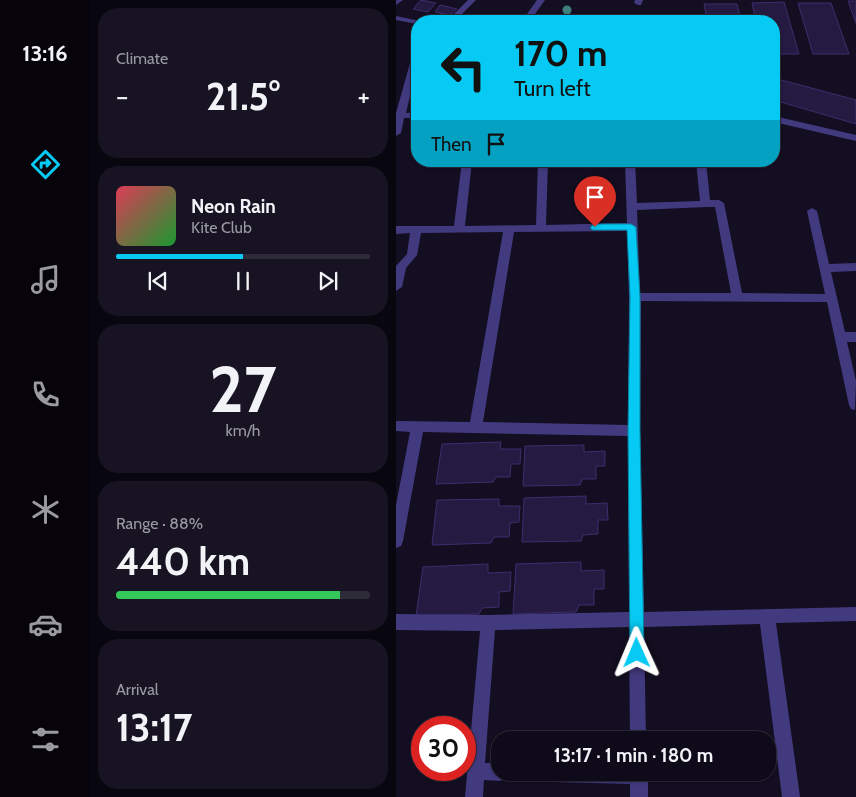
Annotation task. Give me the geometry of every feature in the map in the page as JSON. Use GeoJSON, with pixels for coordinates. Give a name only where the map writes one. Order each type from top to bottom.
{"type":"FeatureCollection","features":[{"type":"Feature","properties":{"kind":"street"},"geometry":{"type":"LineString","coordinates":[[396,3],[399,0]]}},
{"type":"Feature","properties":{"kind":"street"},"geometry":{"type":"LineString","coordinates":[[457,15],[472,0]]}},
{"type":"Feature","properties":{"kind":"street"},"geometry":{"type":"LineString","coordinates":[[530,15],[541,0]]}},
{"type":"Feature","properties":{"kind":"street"},"geometry":{"type":"LineString","coordinates":[[396,18],[411,21]]}},
{"type":"Feature","properties":{"kind":"street"},"geometry":{"type":"LineString","coordinates":[[396,133],[398,116],[411,72]]}},
{"type":"Feature","properties":{"kind":"street"},"geometry":{"type":"LineString","coordinates":[[398,116],[411,115]]}},
{"type":"Feature","properties":{"kind":"street"},"geometry":{"type":"LineString","coordinates":[[780,120],[856,138]]}},
{"type":"Feature","properties":{"kind":"street"},"geometry":{"type":"LineString","coordinates":[[459,229],[466,167]]}},
{"type":"Feature","properties":{"kind":"street"},"geometry":{"type":"LineString","coordinates":[[541,228],[543,167]]}},
{"type":"Feature","properties":{"kind":"street"},"geometry":{"type":"LineString","coordinates":[[630,167],[635,297],[634,431],[638,731]]}},
{"type":"Feature","properties":{"kind":"street"},"geometry":{"type":"LineString","coordinates":[[701,167],[704,204]]}},
{"type":"Feature","properties":{"kind":"street"},"geometry":{"type":"LineString","coordinates":[[631,207],[719,203],[737,297]]}},
{"type":"Feature","properties":{"kind":"street"},"geometry":{"type":"LineString","coordinates":[[812,211],[855,405]]}},
{"type":"Feature","properties":{"kind":"street"},"geometry":{"type":"LineString","coordinates":[[396,230],[631,227]]}},
{"type":"Feature","properties":{"kind":"street"},"geometry":{"type":"LineString","coordinates":[[476,427],[509,228]]}},
{"type":"Feature","properties":{"kind":"street"},"geometry":{"type":"LineString","coordinates":[[396,288],[399,267],[412,255],[416,230]]}},
{"type":"Feature","properties":{"kind":"street"},"geometry":{"type":"LineString","coordinates":[[825,268],[856,267]]}},
{"type":"Feature","properties":{"kind":"street"},"geometry":{"type":"LineString","coordinates":[[635,297],[831,298]]}},
{"type":"Feature","properties":{"kind":"street"},"geometry":{"type":"LineString","coordinates":[[841,337],[856,337]]}},
{"type":"Feature","properties":{"kind":"street"},"geometry":{"type":"LineString","coordinates":[[396,426],[634,431]]}},
{"type":"Feature","properties":{"kind":"street"},"geometry":{"type":"LineString","coordinates":[[396,541],[418,426]]}},
{"type":"Feature","properties":{"kind":"street"},"geometry":{"type":"LineString","coordinates":[[396,622],[488,623],[856,614]]}},
{"type":"Feature","properties":{"kind":"street"},"geometry":{"type":"LineString","coordinates":[[767,616],[791,797]]}},
{"type":"Feature","properties":{"kind":"street"},"geometry":{"type":"LineString","coordinates":[[488,623],[476,771],[491,772]]}},
{"type":"Feature","properties":{"kind":"street"},"geometry":{"type":"LineString","coordinates":[[474,797],[475,781]]}},
{"type":"Feature","properties":{"kind":"street"},"geometry":{"type":"LineString","coordinates":[[639,781],[639,797]]}},
{"type":"Feature","properties":{"kind":"building"},"geometry":{"type":"Polygon","coordinates":[[[421,0],[436,3],[428,12],[413,9],[421,0]]]}},
{"type":"Feature","properties":{"kind":"building"},"geometry":{"type":"Polygon","coordinates":[[[848,1],[856,1],[856,23],[848,1]]]}},
{"type":"Feature","properties":{"kind":"building"},"geometry":{"type":"Polygon","coordinates":[[[784,2],[799,54],[780,54],[780,15],[755,15],[752,3],[784,2]]]}},
{"type":"Feature","properties":{"kind":"building"},"geometry":{"type":"Polygon","coordinates":[[[798,3],[831,3],[849,54],[813,54],[798,3]]]}},
{"type":"Feature","properties":{"kind":"building"},"geometry":{"type":"Polygon","coordinates":[[[704,4],[737,4],[740,15],[706,15],[704,4]]]}},
{"type":"Feature","properties":{"kind":"building"},"geometry":{"type":"Polygon","coordinates":[[[440,5],[457,9],[450,15],[435,12],[440,5]]]}},
{"type":"Feature","properties":{"kind":"building"},"geometry":{"type":"Polygon","coordinates":[[[780,80],[856,100],[856,124],[780,102],[780,80]]]}},
{"type":"Feature","properties":{"kind":"building"},"geometry":{"type":"Polygon","coordinates":[[[501,442],[500,449],[521,449],[520,464],[511,464],[510,477],[496,477],[493,482],[436,484],[442,444],[501,442]]]}},
{"type":"Feature","properties":{"kind":"building"},"geometry":{"type":"Polygon","coordinates":[[[584,445],[584,452],[605,451],[605,466],[596,466],[596,479],[582,479],[580,485],[523,486],[525,446],[584,445]]]}},
{"type":"Feature","properties":{"kind":"building"},"geometry":{"type":"Polygon","coordinates":[[[586,496],[586,504],[607,503],[608,520],[598,520],[598,534],[583,535],[581,541],[522,542],[524,498],[586,496]]]}},
{"type":"Feature","properties":{"kind":"building"},"geometry":{"type":"Polygon","coordinates":[[[499,499],[499,506],[520,506],[519,522],[510,523],[509,537],[494,537],[491,543],[432,545],[437,500],[499,499]]]}},
{"type":"Feature","properties":{"kind":"building"},"geometry":{"type":"Polygon","coordinates":[[[581,562],[581,571],[604,570],[604,589],[594,589],[594,605],[579,605],[576,612],[513,614],[516,564],[581,562]]]}},
{"type":"Feature","properties":{"kind":"building"},"geometry":{"type":"Polygon","coordinates":[[[488,564],[488,573],[511,572],[510,591],[499,592],[499,607],[482,608],[479,614],[416,616],[423,567],[488,564]]]}},
{"type":"Feature","properties":{"kind":"route"},"geometry":{"type":"LineString","coordinates":[[595,227],[631,227],[635,297],[634,431],[637,653]]}}]}
